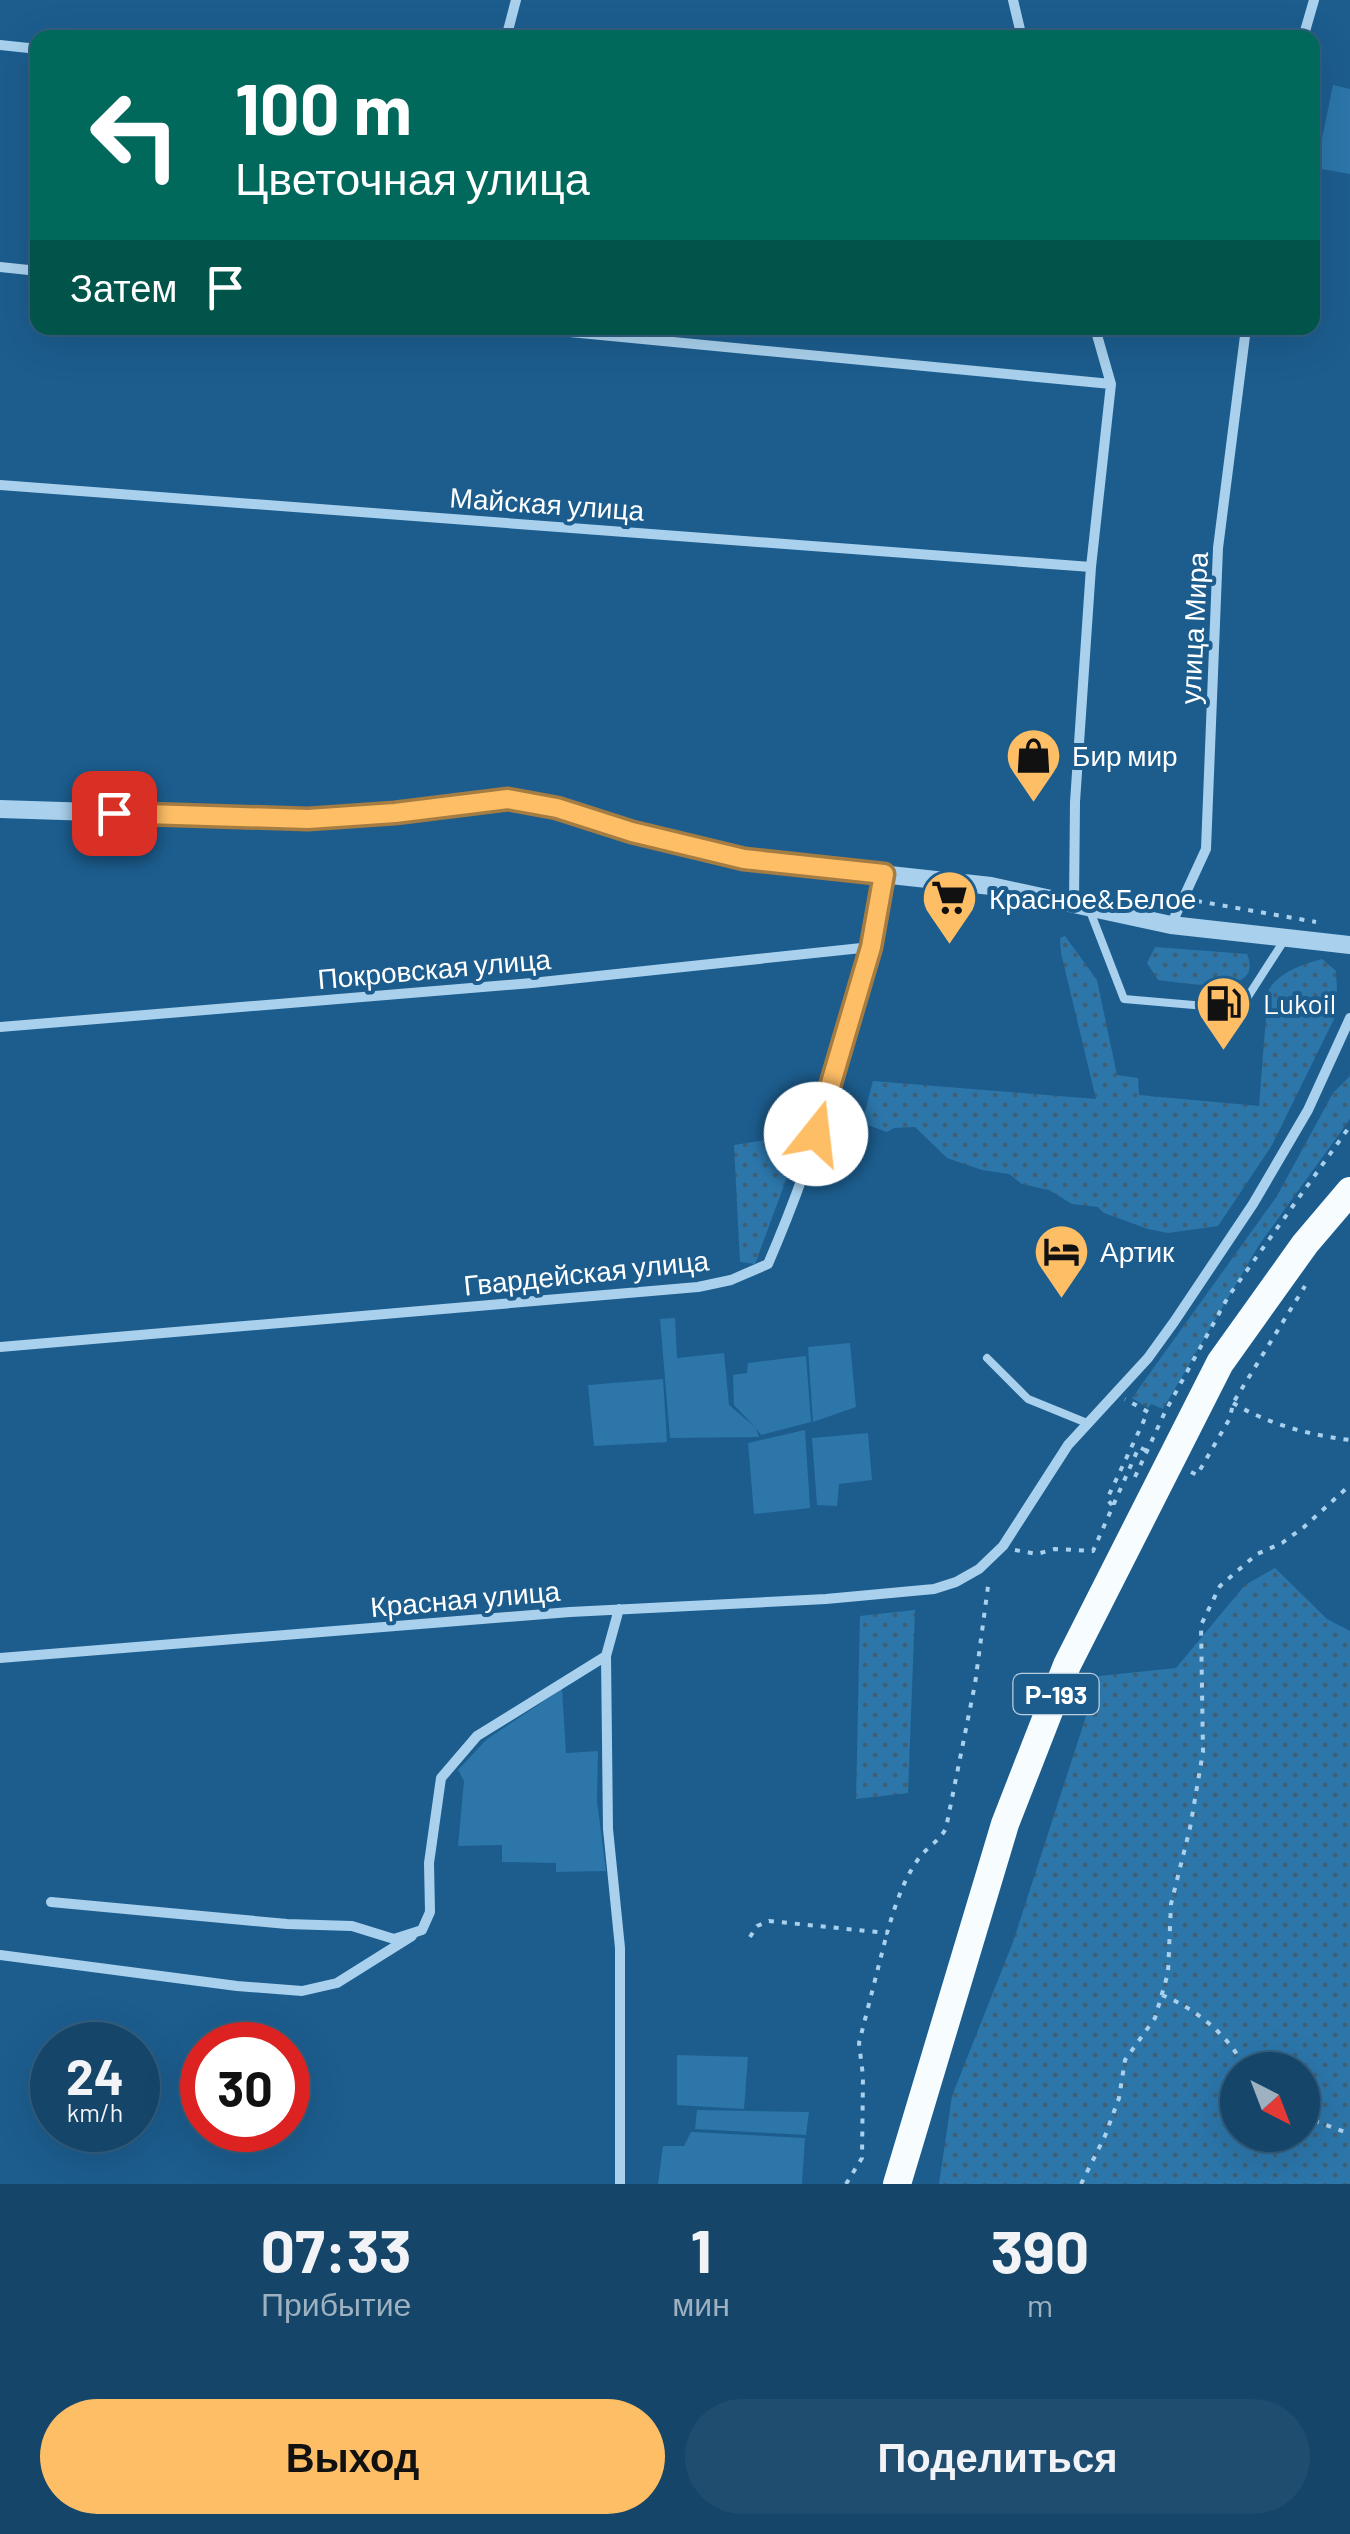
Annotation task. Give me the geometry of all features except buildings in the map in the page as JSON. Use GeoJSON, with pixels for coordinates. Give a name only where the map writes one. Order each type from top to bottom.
{"type":"FeatureCollection","features":[{"type":"Feature","properties":{"kind":"highway"},"geometry":{"type":"LineString","coordinates":[[1305,1244],[1350,1169]]}},
{"type":"Feature","properties":{"kind":"highway","name":"Р-193"},"geometry":{"type":"LineString","coordinates":[[897,2184],[1004,1824],[1067,1665],[1220,1363],[1305,1244],[1350,1191]]}},
{"type":"Feature","properties":{"kind":"street"},"geometry":{"type":"LineString","coordinates":[[508,30],[516,0]]}},
{"type":"Feature","properties":{"kind":"street"},"geometry":{"type":"LineString","coordinates":[[1013,0],[1020,30]]}},
{"type":"Feature","properties":{"kind":"street"},"geometry":{"type":"LineString","coordinates":[[1305,30],[1314,0]]}},
{"type":"Feature","properties":{"kind":"street"},"geometry":{"type":"LineString","coordinates":[[0,46],[30,48]]}},
{"type":"Feature","properties":{"kind":"street"},"geometry":{"type":"LineString","coordinates":[[0,267],[30,270]]}},
{"type":"Feature","properties":{"kind":"street"},"geometry":{"type":"LineString","coordinates":[[601,335],[1111,384]]}},
{"type":"Feature","properties":{"kind":"street"},"geometry":{"type":"LineString","coordinates":[[1081,905],[1074,802],[1091,567],[1111,384],[1097,335]]}},
{"type":"Feature","properties":{"kind":"street","name":"улица Мира"},"geometry":{"type":"LineString","coordinates":[[1171,925],[1206,849],[1218,548],[1245,335]]}},
{"type":"Feature","properties":{"kind":"street","name":"Майская улица"},"geometry":{"type":"LineString","coordinates":[[0,485],[1091,567]]}},
{"type":"Feature","properties":{"kind":"street"},"geometry":{"type":"LineString","coordinates":[[0,809],[308,819],[508,799],[557,808],[632,832],[732,856],[991,886],[1171,925],[1350,946]]}},
{"type":"Feature","properties":{"kind":"street","name":"Гвардейская улица"},"geometry":{"type":"LineString","coordinates":[[0,1346],[698,1287],[768,1264],[816,1134],[871,947],[884,874]]}},
{"type":"Feature","properties":{"kind":"street","name":"Покровская улица"},"geometry":{"type":"LineString","coordinates":[[0,1026],[532,983],[871,947]]}},
{"type":"Feature","properties":{"kind":"street","name":"Красная улица"},"geometry":{"type":"LineString","coordinates":[[0,1658],[619,1609],[826,1599],[934,1589],[956,1582],[979,1569],[1003,1546],[1068,1446],[1148,1358],[1253,1204],[1308,1110],[1350,1018]]}},
{"type":"Feature","properties":{"kind":"street"},"geometry":{"type":"LineString","coordinates":[[619,1609],[606,1656],[608,1829],[620,1948],[620,2184]]}},
{"type":"Feature","properties":{"kind":"street"},"geometry":{"type":"LineString","coordinates":[[0,1954],[237,1986],[302,1991],[337,1983],[422,1930],[430,1912],[430,1862],[441,1778],[477,1736],[606,1656]]}},
{"type":"Feature","properties":{"kind":"street"},"geometry":{"type":"LineString","coordinates":[[51,1902],[287,1924],[352,1926],[394,1939],[422,1930]]}},
{"type":"Feature","properties":{"kind":"lane"},"geometry":{"type":"LineString","coordinates":[[1081,905],[1124,999],[1240,1009],[1284,939]]}},
{"type":"Feature","properties":{"kind":"lane"},"geometry":{"type":"LineString","coordinates":[[987,1358],[1028,1399],[1088,1422]]}},
{"type":"Feature","properties":{"kind":"path"},"geometry":{"type":"LineString","coordinates":[[1131,898],[1200,902],[1321,923]]}},
{"type":"Feature","properties":{"kind":"path"},"geometry":{"type":"LineString","coordinates":[[1197,1475],[1230,1418],[1233,1403],[1310,1278]]}},
{"type":"Feature","properties":{"kind":"path"},"geometry":{"type":"LineString","coordinates":[[1112,1505],[1108,1499],[1148,1412],[1114,1394]]}},
{"type":"Feature","properties":{"kind":"path"},"geometry":{"type":"LineString","coordinates":[[1233,1403],[1266,1420],[1319,1436],[1350,1440]]}},
{"type":"Feature","properties":{"kind":"path"},"geometry":{"type":"LineString","coordinates":[[846,2184],[862,2158],[864,2076],[859,2043],[887,1933],[905,1881],[946,1828],[975,1684],[988,1587],[1003,1546],[1037,1554],[1055,1549],[1092,1551],[1139,1448]]}},
{"type":"Feature","properties":{"kind":"path"},"geometry":{"type":"LineString","coordinates":[[1081,2184],[1106,2136],[1125,2060],[1155,2018],[1168,1973],[1171,1904],[1203,1752],[1201,1625],[1220,1586],[1258,1554],[1304,1527],[1350,1485]]}},
{"type":"Feature","properties":{"kind":"path"},"geometry":{"type":"LineString","coordinates":[[750,1936],[757,1926],[768,1921],[887,1933]]}},
{"type":"Feature","properties":{"kind":"path"},"geometry":{"type":"LineString","coordinates":[[1162,1995],[1194,2011],[1233,2052]]}},
{"type":"Feature","properties":{"kind":"path"},"geometry":{"type":"LineString","coordinates":[[1320,2123],[1350,2134]]}},
{"type":"Feature","properties":{"kind":"shaded area"},"geometry":{"type":"Polygon","coordinates":[[[1333,85],[1350,89],[1350,174],[1320,169],[1320,148],[1333,85]]]}},
{"type":"Feature","properties":{"kind":"shaded area"},"geometry":{"type":"Polygon","coordinates":[[[1065,936],[1097,980],[1117,1075],[1138,1078],[1139,1095],[1259,1106],[1268,991],[1284,974],[1314,961],[1322,959],[1336,971],[1338,1011],[1272,1145],[1218,1226],[1168,1233],[1148,1229],[1104,1213],[1098,1207],[1072,1204],[1049,1190],[1022,1184],[1009,1174],[947,1158],[915,1127],[887,1132],[862,1123],[873,1081],[1096,1099],[1061,953],[1060,938],[1065,936]]]}},
{"type":"Feature","properties":{"kind":"shaded area"},"geometry":{"type":"Polygon","coordinates":[[[1155,947],[1247,954],[1250,968],[1244,978],[1218,985],[1158,980],[1147,963],[1155,947]]]}},
{"type":"Feature","properties":{"kind":"shaded area"},"geometry":{"type":"Polygon","coordinates":[[[1350,1076],[1350,1119],[1259,1245],[1163,1409],[1151,1404],[1148,1408],[1132,1398],[1277,1196],[1333,1093],[1350,1076]]]}},
{"type":"Feature","properties":{"kind":"shaded area"},"geometry":{"type":"Polygon","coordinates":[[[803,1134],[755,1264],[740,1262],[734,1145],[803,1134]]]}},
{"type":"Feature","properties":{"kind":"shaded area"},"geometry":{"type":"Polygon","coordinates":[[[675,1318],[677,1358],[724,1353],[729,1405],[755,1427],[734,1405],[733,1375],[747,1373],[748,1363],[806,1356],[811,1422],[761,1435],[756,1428],[759,1437],[670,1438],[660,1319],[675,1318]]]}},
{"type":"Feature","properties":{"kind":"shaded area"},"geometry":{"type":"Polygon","coordinates":[[[850,1343],[856,1407],[813,1422],[808,1347],[850,1343]]]}},
{"type":"Feature","properties":{"kind":"shaded area"},"geometry":{"type":"Polygon","coordinates":[[[663,1379],[667,1442],[594,1446],[588,1385],[663,1379]]]}},
{"type":"Feature","properties":{"kind":"shaded area"},"geometry":{"type":"Polygon","coordinates":[[[805,1430],[810,1508],[754,1514],[748,1443],[805,1430]]]}},
{"type":"Feature","properties":{"kind":"shaded area"},"geometry":{"type":"Polygon","coordinates":[[[868,1433],[872,1480],[839,1484],[837,1506],[817,1505],[812,1438],[868,1433]]]}},
{"type":"Feature","properties":{"kind":"shaded area"},"geometry":{"type":"Polygon","coordinates":[[[1275,1568],[1327,1619],[1350,1631],[1350,2184],[939,2184],[952,2096],[1013,1942],[1099,1676],[1176,1668],[1245,1585],[1275,1568]]]}},
{"type":"Feature","properties":{"kind":"shaded area"},"geometry":{"type":"Polygon","coordinates":[[[915,1610],[908,1793],[856,1799],[860,1616],[915,1610]]]}},
{"type":"Feature","properties":{"kind":"shaded area"},"geometry":{"type":"Polygon","coordinates":[[[562,1689],[566,1753],[598,1751],[597,1801],[606,1871],[556,1872],[556,1863],[502,1862],[502,1845],[458,1846],[464,1781],[458,1770],[487,1739],[562,1689]]]}},
{"type":"Feature","properties":{"kind":"shaded area"},"geometry":{"type":"Polygon","coordinates":[[[677,2055],[748,2057],[744,2109],[677,2105],[677,2055]]]}},
{"type":"Feature","properties":{"kind":"shaded area"},"geometry":{"type":"Polygon","coordinates":[[[697,2110],[809,2112],[806,2135],[695,2129],[697,2110]]]}},
{"type":"Feature","properties":{"kind":"shaded area"},"geometry":{"type":"Polygon","coordinates":[[[691,2132],[805,2138],[802,2184],[658,2184],[663,2146],[684,2146],[691,2132]]]}},
{"type":"Feature","properties":{"kind":"place","name":"Бир мир"},"geometry":{"type":"Point","coordinates":[1033,804]}},
{"type":"Feature","properties":{"kind":"place","name":"Красное&Белое"},"geometry":{"type":"Point","coordinates":[950,947]}},
{"type":"Feature","properties":{"kind":"place","name":"Lukoil"},"geometry":{"type":"Point","coordinates":[1224,1052]}},
{"type":"Feature","properties":{"kind":"place","name":"Артик"},"geometry":{"type":"Point","coordinates":[1061,1300]}},
{"type":"Feature","properties":{"kind":"route"},"geometry":{"type":"LineString","coordinates":[[114,813],[308,819],[508,799],[557,808],[632,832],[744,859],[884,874],[871,947],[816,1134]]}}]}
